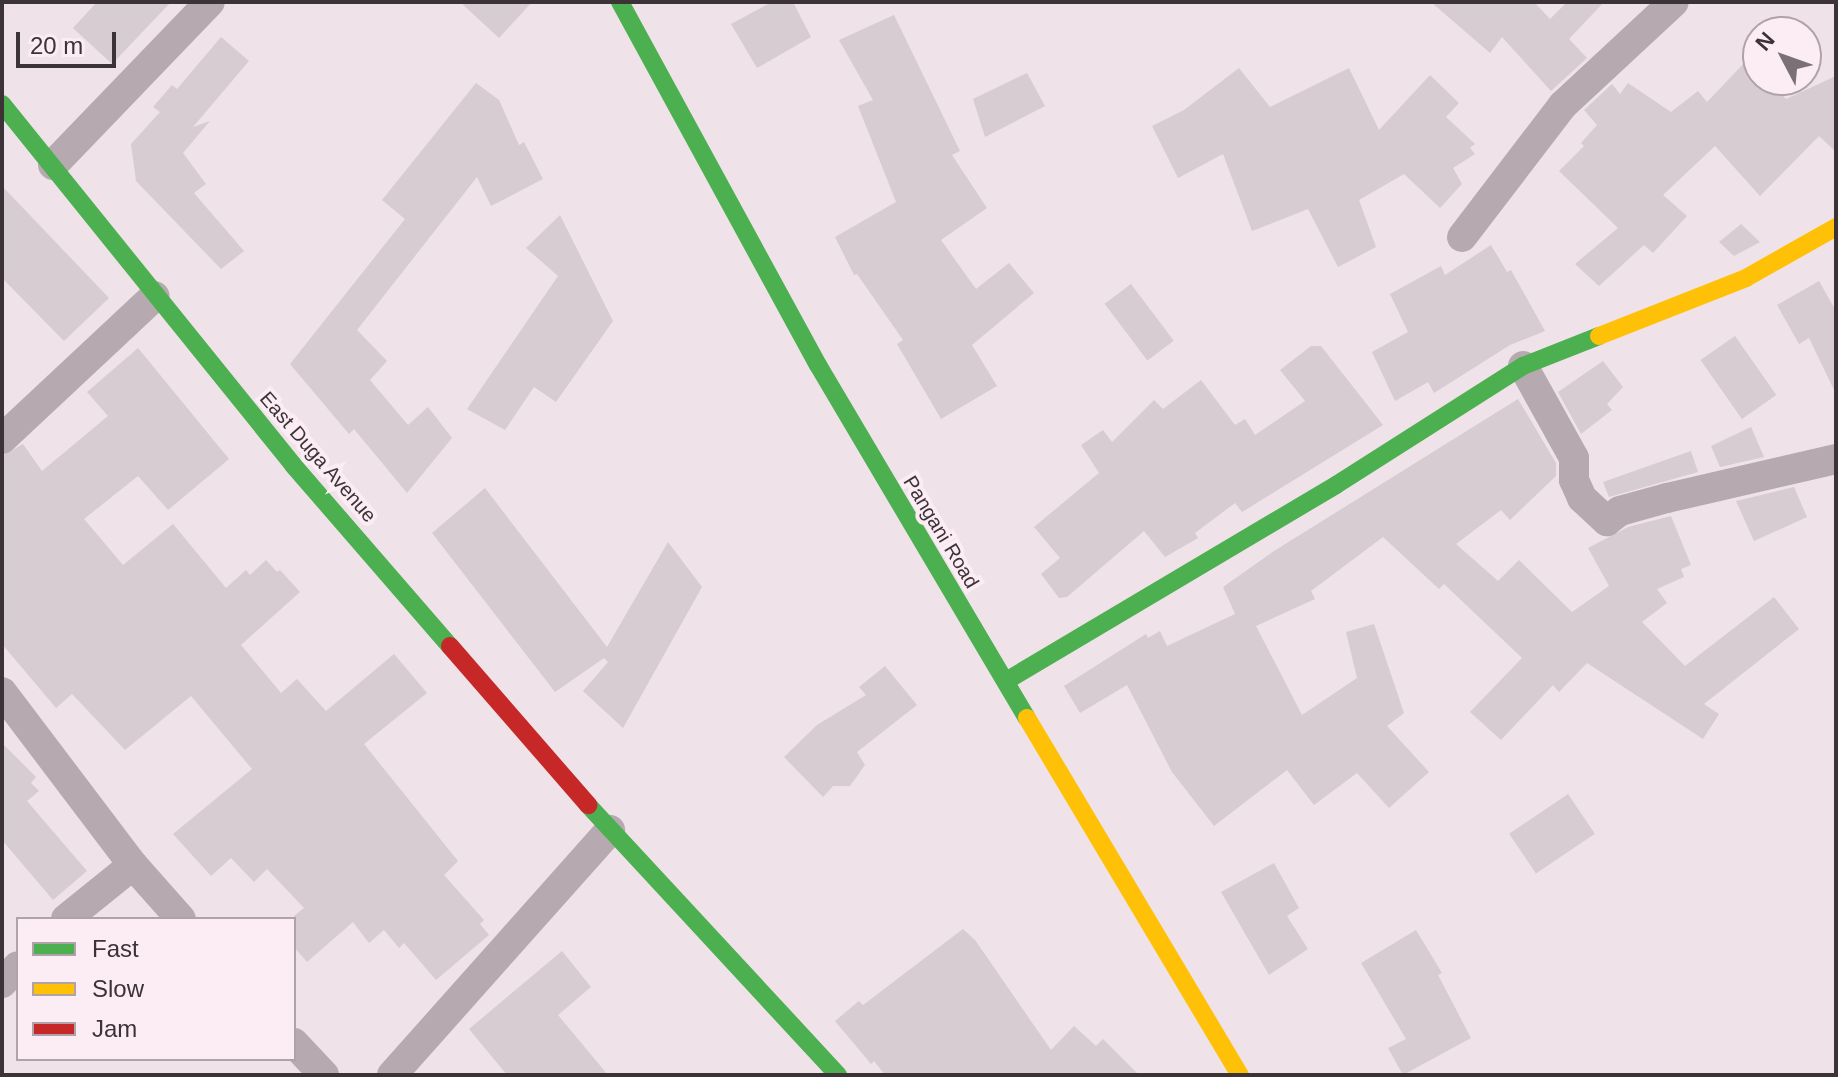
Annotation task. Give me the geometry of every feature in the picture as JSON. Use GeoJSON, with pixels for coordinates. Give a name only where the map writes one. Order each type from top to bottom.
{"type":"FeatureCollection","features":[{"type":"Feature","properties":{"kind":"street"},"geometry":{"type":"LineString","coordinates":[[53,165],[210,2]]}},
{"type":"Feature","properties":{"kind":"street","name":"Pangani Road"},"geometry":{"type":"LineString","coordinates":[[620,2],[818,365],[941,578],[1006,681],[1072,798],[1240,1075]]}},
{"type":"Feature","properties":{"kind":"street"},"geometry":{"type":"LineString","coordinates":[[1462,237],[1563,105],[1674,2]]}},
{"type":"Feature","properties":{"kind":"street","name":"East Duga Avenue"},"geometry":{"type":"LineString","coordinates":[[2,104],[293,465],[610,830],[838,1075]]}},
{"type":"Feature","properties":{"kind":"street"},"geometry":{"type":"LineString","coordinates":[[1006,681],[1336,485],[1523,366],[1746,278],[1836,227]]}},
{"type":"Feature","properties":{"kind":"street"},"geometry":{"type":"LineString","coordinates":[[2,439],[155,296]]}},
{"type":"Feature","properties":{"kind":"street"},"geometry":{"type":"LineString","coordinates":[[1523,366],[1574,458],[1574,480],[1582,498],[1607,521],[1620,511],[1667,498],[1836,459]]}},
{"type":"Feature","properties":{"kind":"street"},"geometry":{"type":"LineString","coordinates":[[2,692],[133,865],[179,917]]}},
{"type":"Feature","properties":{"kind":"street"},"geometry":{"type":"LineString","coordinates":[[392,1075],[610,830]]}},
{"type":"Feature","properties":{"kind":"street"},"geometry":{"type":"LineString","coordinates":[[68,917],[133,865]]}},
{"type":"Feature","properties":{"kind":"street"},"geometry":{"type":"LineString","coordinates":[[2,983],[16,968]]}},
{"type":"Feature","properties":{"kind":"street"},"geometry":{"type":"LineString","coordinates":[[296,1045],[324,1075]]}},
{"type":"Feature","properties":{"kind":"building"},"geometry":{"type":"Polygon","coordinates":[[[97,2],[171,2],[112,64],[73,28],[97,2]]]}},
{"type":"Feature","properties":{"kind":"building"},"geometry":{"type":"Polygon","coordinates":[[[460,2],[532,2],[499,38],[460,2]]]}},
{"type":"Feature","properties":{"kind":"building"},"geometry":{"type":"Polygon","coordinates":[[[772,2],[793,2],[811,37],[757,68],[731,24],[772,2]]]}},
{"type":"Feature","properties":{"kind":"building"},"geometry":{"type":"Polygon","coordinates":[[[1431,2],[1534,2],[1550,19],[1567,2],[1604,2],[1569,39],[1587,58],[1551,91],[1502,37],[1490,53],[1431,2]]]}},
{"type":"Feature","properties":{"kind":"building"},"geometry":{"type":"Polygon","coordinates":[[[894,15],[960,151],[952,155],[987,208],[941,240],[976,289],[1009,263],[1034,293],[972,345],[997,386],[941,419],[897,344],[903,340],[857,274],[854,275],[835,237],[896,202],[858,106],[873,100],[839,40],[894,15]]]}},
{"type":"Feature","properties":{"kind":"building"},"geometry":{"type":"Polygon","coordinates":[[[221,37],[249,61],[193,127],[210,121],[183,153],[206,184],[194,193],[244,251],[221,269],[136,181],[131,144],[160,112],[153,107],[172,85],[177,89],[221,37]]]}},
{"type":"Feature","properties":{"kind":"building"},"geometry":{"type":"Polygon","coordinates":[[[1742,65],[1742,96],[1783,96],[1786,99],[1793,96],[1822,96],[1822,82],[1836,76],[1836,152],[1819,136],[1760,196],[1715,146],[1663,195],[1687,216],[1653,253],[1644,245],[1599,286],[1575,264],[1618,228],[1559,171],[1584,146],[1581,143],[1597,125],[1584,110],[1612,84],[1620,94],[1628,83],[1671,112],[1698,91],[1707,102],[1742,65]]]}},
{"type":"Feature","properties":{"kind":"building"},"geometry":{"type":"Polygon","coordinates":[[[1239,68],[1270,107],[1349,68],[1379,130],[1430,75],[1459,103],[1446,117],[1475,144],[1470,148],[1475,154],[1453,168],[1462,184],[1440,208],[1404,174],[1359,200],[1376,247],[1338,267],[1308,209],[1252,231],[1223,154],[1178,178],[1152,126],[1184,110],[1239,68]]]}},
{"type":"Feature","properties":{"kind":"building"},"geometry":{"type":"Polygon","coordinates":[[[1027,73],[1045,106],[985,137],[973,99],[1027,73]]]}},
{"type":"Feature","properties":{"kind":"building"},"geometry":{"type":"Polygon","coordinates":[[[476,83],[499,100],[519,145],[524,142],[543,179],[491,206],[477,177],[357,330],[387,361],[370,380],[408,425],[428,407],[452,438],[407,493],[354,429],[349,434],[290,364],[405,219],[382,200],[476,83]]]}},
{"type":"Feature","properties":{"kind":"building"},"geometry":{"type":"Polygon","coordinates":[[[2,186],[109,298],[64,341],[2,278],[2,186]]]}},
{"type":"Feature","properties":{"kind":"building"},"geometry":{"type":"Polygon","coordinates":[[[560,215],[613,321],[556,402],[534,387],[505,430],[467,409],[558,276],[526,248],[560,215]]]}},
{"type":"Feature","properties":{"kind":"building"},"geometry":{"type":"Polygon","coordinates":[[[1741,224],[1760,242],[1734,256],[1719,242],[1741,224]]]}},
{"type":"Feature","properties":{"kind":"building"},"geometry":{"type":"Polygon","coordinates":[[[1491,245],[1507,272],[1511,270],[1545,331],[1510,345],[1434,393],[1428,382],[1395,401],[1372,352],[1408,332],[1390,294],[1441,266],[1445,275],[1491,245]]]}},
{"type":"Feature","properties":{"kind":"building"},"geometry":{"type":"Polygon","coordinates":[[[1819,281],[1836,311],[1836,394],[1809,338],[1799,344],[1777,305],[1819,281]]]}},
{"type":"Feature","properties":{"kind":"building"},"geometry":{"type":"Polygon","coordinates":[[[1131,284],[1174,341],[1147,361],[1105,304],[1131,284]]]}},
{"type":"Feature","properties":{"kind":"building"},"geometry":{"type":"Polygon","coordinates":[[[1735,336],[1776,395],[1742,419],[1701,360],[1735,336]]]}},
{"type":"Feature","properties":{"kind":"building"},"geometry":{"type":"Polygon","coordinates":[[[1311,346],[1321,346],[1383,425],[1242,512],[1235,503],[1195,533],[1198,538],[1165,557],[1144,531],[1067,597],[1059,598],[1041,574],[1060,558],[1034,527],[1099,473],[1081,445],[1103,430],[1112,442],[1154,400],[1163,409],[1201,380],[1235,425],[1245,419],[1255,435],[1305,401],[1280,370],[1311,346]]]}},
{"type":"Feature","properties":{"kind":"building"},"geometry":{"type":"Polygon","coordinates":[[[138,348],[229,459],[168,510],[138,476],[84,519],[123,565],[173,524],[226,588],[246,570],[250,575],[266,560],[300,592],[241,645],[281,693],[297,679],[326,711],[394,654],[427,693],[364,744],[458,861],[444,875],[484,920],[480,924],[489,935],[436,980],[404,943],[399,948],[384,930],[369,943],[353,922],[307,962],[296,949],[294,917],[304,908],[267,869],[254,882],[231,858],[211,876],[173,834],[252,769],[191,696],[125,750],[72,694],[56,708],[2,644],[2,456],[23,444],[42,471],[108,416],[87,392],[138,348]]]}},
{"type":"Feature","properties":{"kind":"building"},"geometry":{"type":"Polygon","coordinates":[[[1603,361],[1623,387],[1607,404],[1612,410],[1581,434],[1558,392],[1603,361]]]}},
{"type":"Feature","properties":{"kind":"building"},"geometry":{"type":"Polygon","coordinates":[[[1518,399],[1556,463],[1556,476],[1510,520],[1501,510],[1456,544],[1498,581],[1519,560],[1572,612],[1609,586],[1588,548],[1628,527],[1671,516],[1691,565],[1681,569],[1684,577],[1657,589],[1667,603],[1642,622],[1685,666],[1774,597],[1799,629],[1704,704],[1719,714],[1703,739],[1587,663],[1559,692],[1553,685],[1501,740],[1470,712],[1522,658],[1444,584],[1439,589],[1383,537],[1311,591],[1315,599],[1256,626],[1302,715],[1357,678],[1346,632],[1374,624],[1404,713],[1387,726],[1429,772],[1389,808],[1357,773],[1314,805],[1287,770],[1214,826],[1172,772],[1127,685],[1080,713],[1064,686],[1146,634],[1148,638],[1160,631],[1167,646],[1235,614],[1223,587],[1274,551],[1518,399]]]}},
{"type":"Feature","properties":{"kind":"building"},"geometry":{"type":"Polygon","coordinates":[[[1751,427],[1764,457],[1720,467],[1711,446],[1751,427]]]}},
{"type":"Feature","properties":{"kind":"building"},"geometry":{"type":"Polygon","coordinates":[[[1691,451],[1698,472],[1609,497],[1603,482],[1691,451]]]}},
{"type":"Feature","properties":{"kind":"building"},"geometry":{"type":"Polygon","coordinates":[[[1794,487],[1807,517],[1754,541],[1736,501],[1794,487]]]}},
{"type":"Feature","properties":{"kind":"building"},"geometry":{"type":"Polygon","coordinates":[[[485,488],[607,647],[668,542],[702,587],[623,728],[583,691],[608,662],[604,658],[555,692],[432,533],[485,488]]]}},
{"type":"Feature","properties":{"kind":"building"},"geometry":{"type":"Polygon","coordinates":[[[885,666],[917,705],[857,752],[865,765],[850,786],[833,786],[823,797],[784,757],[817,725],[866,695],[859,687],[885,666]]]}},
{"type":"Feature","properties":{"kind":"building"},"geometry":{"type":"Polygon","coordinates":[[[2,743],[36,777],[31,783],[39,791],[27,801],[87,871],[53,900],[2,840],[2,743]]]}},
{"type":"Feature","properties":{"kind":"building"},"geometry":{"type":"Polygon","coordinates":[[[1568,794],[1595,834],[1536,873],[1509,834],[1568,794]]]}},
{"type":"Feature","properties":{"kind":"building"},"geometry":{"type":"Polygon","coordinates":[[[1274,863],[1299,908],[1287,916],[1308,949],[1269,975],[1221,892],[1274,863]]]}},
{"type":"Feature","properties":{"kind":"building"},"geometry":{"type":"Polygon","coordinates":[[[963,929],[975,940],[1051,1050],[1074,1026],[1096,1046],[1103,1039],[1139,1075],[885,1075],[874,1061],[871,1064],[835,1021],[859,1001],[863,1005],[963,929]]]}},
{"type":"Feature","properties":{"kind":"building"},"geometry":{"type":"Polygon","coordinates":[[[1416,930],[1442,973],[1438,975],[1471,1038],[1403,1075],[1388,1048],[1406,1039],[1361,963],[1416,930]]]}},
{"type":"Feature","properties":{"kind":"building"},"geometry":{"type":"Polygon","coordinates":[[[562,951],[591,987],[558,1015],[608,1075],[507,1075],[469,1029],[562,951]]]}},
{"type":"Feature","properties":{"kind":"traffic: fast"},"geometry":{"type":"LineString","coordinates":[[620,2],[818,365],[1027,718]]}},
{"type":"Feature","properties":{"kind":"traffic: fast"},"geometry":{"type":"LineString","coordinates":[[2,104],[293,465],[450,646]]}},
{"type":"Feature","properties":{"kind":"traffic: fast"},"geometry":{"type":"LineString","coordinates":[[1006,681],[1336,485],[1523,366],[1599,336]]}},
{"type":"Feature","properties":{"kind":"traffic: fast"},"geometry":{"type":"LineString","coordinates":[[588,805],[838,1075]]}},
{"type":"Feature","properties":{"kind":"traffic: slow"},"geometry":{"type":"LineString","coordinates":[[1599,336],[1746,278],[1836,227]]}},
{"type":"Feature","properties":{"kind":"traffic: slow"},"geometry":{"type":"LineString","coordinates":[[1027,718],[1240,1075]]}},
{"type":"Feature","properties":{"kind":"traffic: jam"},"geometry":{"type":"LineString","coordinates":[[450,646],[588,805]]}}]}
